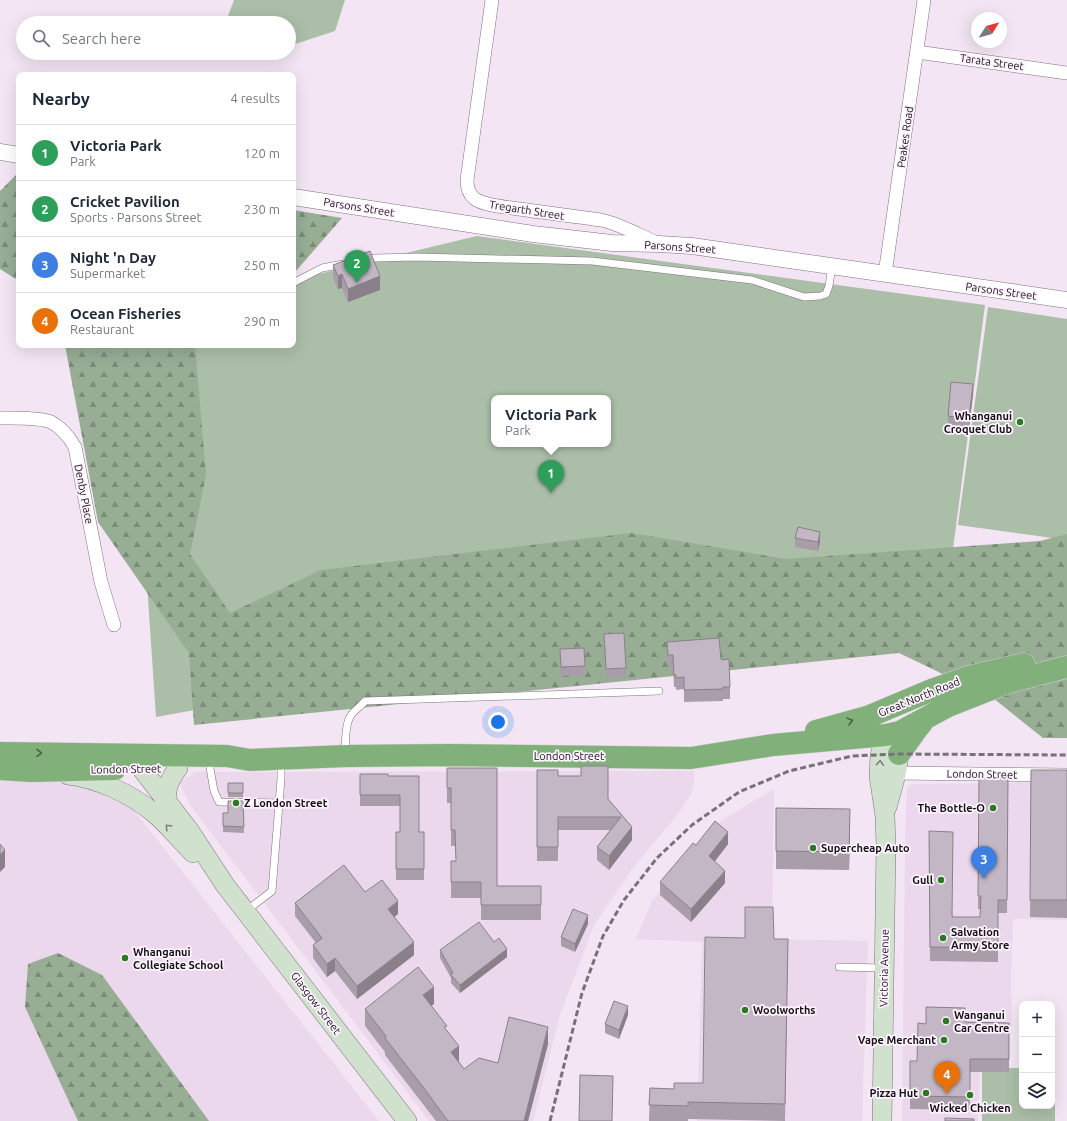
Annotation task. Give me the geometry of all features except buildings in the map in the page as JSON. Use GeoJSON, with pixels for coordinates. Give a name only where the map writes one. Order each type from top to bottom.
{"type":"FeatureCollection","features":[{"type":"Feature","properties":{"kind":"highway","name":"Great North Road"},"geometry":{"type":"LineString","coordinates":[[773,745],[823,728],[870,716],[934,688],[968,677],[1067,655]]}},
{"type":"Feature","properties":{"kind":"highway","name":"Great North Road"},"geometry":{"type":"LineString","coordinates":[[886,735],[900,732],[948,706],[1009,682],[1067,667]]}},
{"type":"Feature","properties":{"kind":"highway"},"geometry":{"type":"LineString","coordinates":[[886,735],[902,717],[924,704],[961,691],[1009,682]]}},
{"type":"Feature","properties":{"kind":"highway"},"geometry":{"type":"LineString","coordinates":[[898,764],[916,729],[929,716]]}},
{"type":"Feature","properties":{"kind":"highway","name":"London Street"},"geometry":{"type":"LineString","coordinates":[[0,769],[31,770],[227,756],[250,760],[281,760],[346,756],[450,755],[691,758],[773,745],[886,735]]}},
{"type":"Feature","properties":{"kind":"highway","name":"London Street"},"geometry":{"type":"LineString","coordinates":[[0,753],[136,762],[178,768],[210,768],[229,766],[250,760]]}},
{"type":"Feature","properties":{"kind":"main road"},"geometry":{"type":"LineString","coordinates":[[886,735],[895,745],[898,764]]}},
{"type":"Feature","properties":{"kind":"main road","name":"Victoria Avenue"},"geometry":{"type":"LineString","coordinates":[[882,1121],[886,846],[885,816],[879,776],[880,755],[886,735]]}},
{"type":"Feature","properties":{"kind":"main road","name":"Glasgow Street"},"geometry":{"type":"LineString","coordinates":[[136,762],[189,830],[225,885],[407,1121]]}},
{"type":"Feature","properties":{"kind":"main road","name":"Victoria Avenue"},"geometry":{"type":"LineString","coordinates":[[885,816],[898,764]]}},
{"type":"Feature","properties":{"kind":"main road"},"geometry":{"type":"LineString","coordinates":[[166,801],[169,781],[178,768]]}},
{"type":"Feature","properties":{"kind":"main road","name":"Glasgow Street"},"geometry":{"type":"LineString","coordinates":[[31,770],[72,775],[93,780],[120,791],[139,802],[154,814],[225,885]]}},
{"type":"Feature","properties":{"kind":"street","name":"Tregarth Street"},"geometry":{"type":"LineString","coordinates":[[492,0],[467,180],[467,186],[470,194],[475,199],[484,203],[502,207],[602,221],[620,226],[659,244]]}},
{"type":"Feature","properties":{"kind":"street","name":"Peakes Road"},"geometry":{"type":"LineString","coordinates":[[885,274],[924,0]]}},
{"type":"Feature","properties":{"kind":"street","name":"Tarata Street"},"geometry":{"type":"LineString","coordinates":[[917,52],[1067,73]]}},
{"type":"Feature","properties":{"kind":"street"},"geometry":{"type":"LineString","coordinates":[[0,152],[16,155]]}},
{"type":"Feature","properties":{"kind":"street","name":"Parsons Street"},"geometry":{"type":"LineString","coordinates":[[296,197],[533,234],[612,243],[692,246],[1067,300]]}},
{"type":"Feature","properties":{"kind":"street","name":"Denby Place"},"geometry":{"type":"LineString","coordinates":[[0,418],[38,419],[51,422],[62,430],[75,447],[101,582],[114,625]]}},
{"type":"Feature","properties":{"kind":"street","name":"London Street"},"geometry":{"type":"LineString","coordinates":[[898,764],[1067,775]]}},
{"type":"Feature","properties":{"kind":"lane"},"geometry":{"type":"LineString","coordinates":[[296,281],[322,268],[375,258],[416,257],[592,261],[752,280],[804,297],[826,294],[829,286],[832,266]]}},
{"type":"Feature","properties":{"kind":"lane"},"geometry":{"type":"LineString","coordinates":[[346,756],[345,742],[350,716],[365,701],[659,691]]}},
{"type":"Feature","properties":{"kind":"lane"},"geometry":{"type":"LineString","coordinates":[[246,911],[272,891],[281,760]]}},
{"type":"Feature","properties":{"kind":"lane"},"geometry":{"type":"LineString","coordinates":[[210,768],[214,791],[219,802],[279,803]]}},
{"type":"Feature","properties":{"kind":"lane"},"geometry":{"type":"LineString","coordinates":[[839,967],[884,968]]}},
{"type":"Feature","properties":{"kind":"shaded area"},"geometry":{"type":"Polygon","coordinates":[[[694,771],[694,782],[691,794],[679,813],[632,869],[594,925],[560,1015],[533,1121],[429,1121],[190,805],[180,783],[195,772],[694,771]]]}},
{"type":"Feature","properties":{"kind":"shaded area","name":"Whanganui Collegiate School"},"geometry":{"type":"Polygon","coordinates":[[[0,776],[79,777],[122,795],[379,1121],[0,1121],[0,776]]]}},
{"type":"Feature","properties":{"kind":"shaded area"},"geometry":{"type":"Polygon","coordinates":[[[1067,782],[1067,920],[1013,919],[1011,980],[1012,1026],[974,1024],[980,1068],[978,1121],[902,1121],[907,788],[912,784],[1067,782]]]}},
{"type":"Feature","properties":{"kind":"shaded area"},"geometry":{"type":"Polygon","coordinates":[[[774,789],[772,939],[868,941],[862,1121],[697,1121],[702,942],[636,939],[652,901],[722,820],[774,789]]]}},
{"type":"Feature","properties":{"kind":"green space"},"geometry":{"type":"Polygon","coordinates":[[[234,0],[345,0],[335,31],[296,44],[296,16],[228,16],[234,0]]]}},
{"type":"Feature","properties":{"kind":"green space"},"geometry":{"type":"Polygon","coordinates":[[[16,175],[16,279],[0,269],[0,191],[16,175]]]}},
{"type":"Feature","properties":{"kind":"green space"},"geometry":{"type":"Polygon","coordinates":[[[296,210],[342,218],[296,271],[296,210]]]}},
{"type":"Feature","properties":{"kind":"green space"},"geometry":{"type":"Polygon","coordinates":[[[477,236],[985,305],[951,564],[451,664],[156,717],[136,421],[159,348],[296,348],[296,279],[477,236]]]}},
{"type":"Feature","properties":{"kind":"green space","name":"Whanganui Croquet Club"},"geometry":{"type":"Polygon","coordinates":[[[988,307],[1067,319],[1067,540],[958,525],[988,307]]]}},
{"type":"Feature","properties":{"kind":"green space"},"geometry":{"type":"Polygon","coordinates":[[[66,348],[195,348],[206,475],[190,554],[230,613],[321,570],[631,533],[786,559],[1040,541],[1067,534],[1067,738],[1043,738],[993,698],[899,653],[194,725],[189,653],[98,522],[66,348]]]}},
{"type":"Feature","properties":{"kind":"green space"},"geometry":{"type":"Polygon","coordinates":[[[58,953],[102,975],[209,1121],[78,1121],[25,1007],[28,964],[58,953]]]}},
{"type":"Feature","properties":{"kind":"green space"},"geometry":{"type":"Polygon","coordinates":[[[982,1068],[1019,1068],[1019,1109],[1055,1109],[1055,1121],[982,1121],[982,1068]]]}},
{"type":"Feature","properties":{"kind":"railway"},"geometry":{"type":"LineString","coordinates":[[550,1121],[582,993],[603,936],[624,900],[657,858],[692,825],[739,792],[789,771],[852,756],[899,754],[1067,755]]}},
{"type":"Feature","properties":{"kind":"place","name":"Cricket Pavilion"},"geometry":{"type":"Point","coordinates":[357,283]}},
{"type":"Feature","properties":{"kind":"place","name":"Whanganui Croquet Club"},"geometry":{"type":"Point","coordinates":[1020,422]}},
{"type":"Feature","properties":{"kind":"place","name":"Victoria Park"},"geometry":{"type":"Point","coordinates":[551,493]}},
{"type":"Feature","properties":{"kind":"place","name":"Z London Street"},"geometry":{"type":"Point","coordinates":[236,803]}},
{"type":"Feature","properties":{"kind":"place","name":"The Bottle-O"},"geometry":{"type":"Point","coordinates":[993,808]}},
{"type":"Feature","properties":{"kind":"place","name":"Supercheap Auto"},"geometry":{"type":"Point","coordinates":[813,848]}},
{"type":"Feature","properties":{"kind":"place","name":"Night 'n Day"},"geometry":{"type":"Point","coordinates":[984,879]}},
{"type":"Feature","properties":{"kind":"place","name":"Gull"},"geometry":{"type":"Point","coordinates":[941,880]}},
{"type":"Feature","properties":{"kind":"place","name":"Salvation Army Store"},"geometry":{"type":"Point","coordinates":[943,938]}},
{"type":"Feature","properties":{"kind":"place","name":"Whanganui Collegiate School"},"geometry":{"type":"Point","coordinates":[125,958]}},
{"type":"Feature","properties":{"kind":"place","name":"Woolworths"},"geometry":{"type":"Point","coordinates":[745,1010]}},
{"type":"Feature","properties":{"kind":"place","name":"Wanganui Car Centre"},"geometry":{"type":"Point","coordinates":[946,1021]}},
{"type":"Feature","properties":{"kind":"place","name":"Vape Merchant"},"geometry":{"type":"Point","coordinates":[944,1040]}},
{"type":"Feature","properties":{"kind":"place","name":"Pizza Hut"},"geometry":{"type":"Point","coordinates":[926,1093]}},
{"type":"Feature","properties":{"kind":"place","name":"Ocean Fisheries"},"geometry":{"type":"Point","coordinates":[947,1094]}},
{"type":"Feature","properties":{"kind":"place","name":"Wicked Chicken"},"geometry":{"type":"Point","coordinates":[970,1095]}}]}
